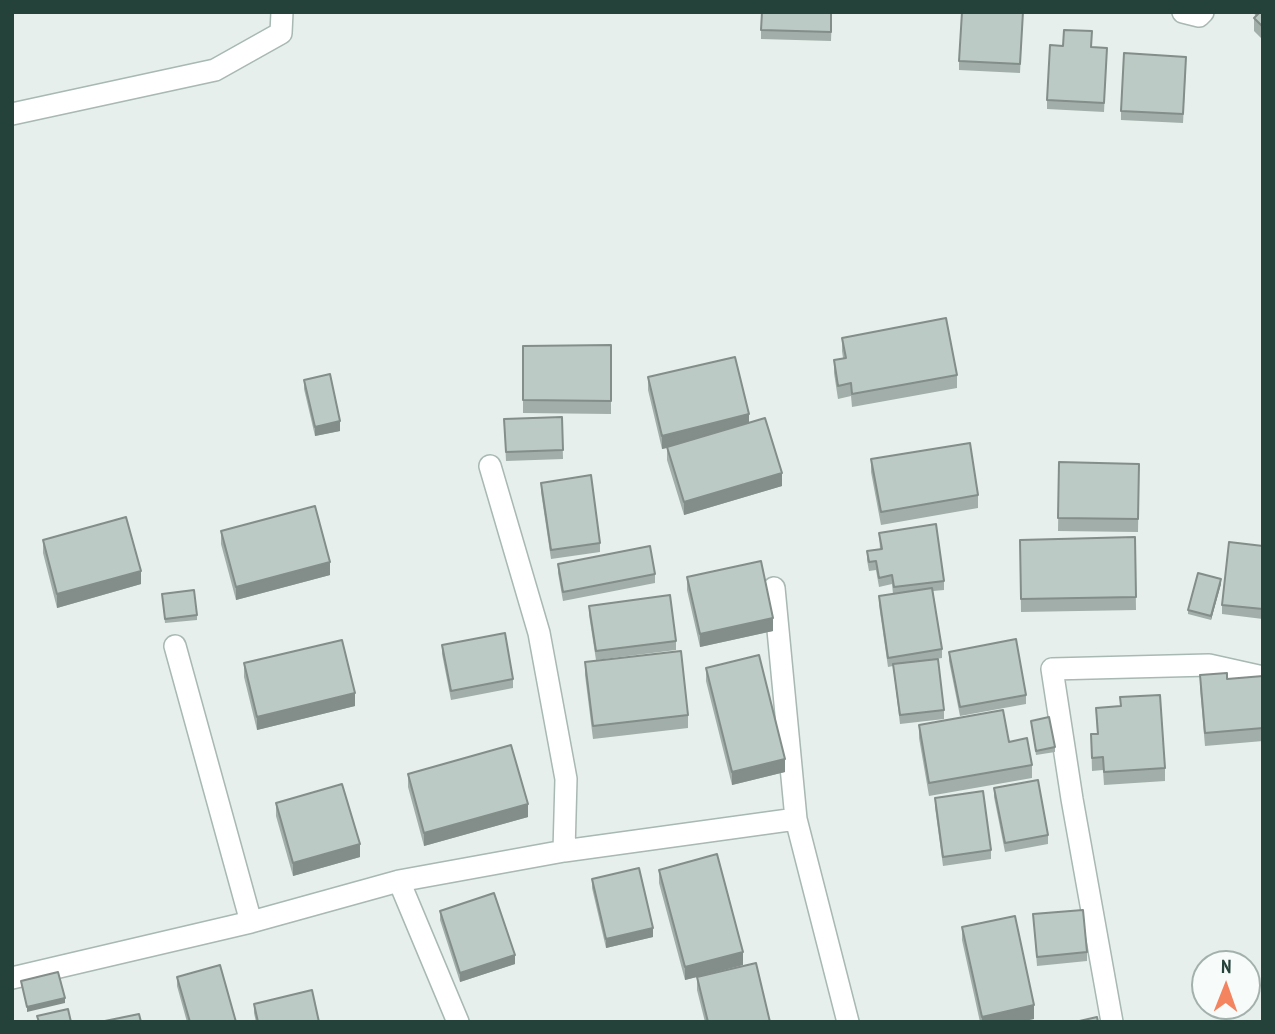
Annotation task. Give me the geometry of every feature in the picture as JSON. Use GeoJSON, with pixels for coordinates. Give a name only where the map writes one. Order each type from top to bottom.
{"type":"FeatureCollection","features":[{"type":"Feature","properties":{"kind":"street"},"geometry":{"type":"LineString","coordinates":[[12,114],[215,70],[281,33],[282,12]]}},
{"type":"Feature","properties":{"kind":"street"},"geometry":{"type":"LineString","coordinates":[[1183,12],[1199,16],[1203,12]]}},
{"type":"Feature","properties":{"kind":"street"},"geometry":{"type":"LineString","coordinates":[[490,466],[539,633],[566,779],[564,851]]}},
{"type":"Feature","properties":{"kind":"street"},"geometry":{"type":"LineString","coordinates":[[774,588],[796,819],[848,1022]]}},
{"type":"Feature","properties":{"kind":"street"},"geometry":{"type":"LineString","coordinates":[[175,646],[251,922]]}},
{"type":"Feature","properties":{"kind":"street"},"geometry":{"type":"LineString","coordinates":[[1112,1022],[1052,669],[1209,665],[1263,677]]}},
{"type":"Feature","properties":{"kind":"street"},"geometry":{"type":"LineString","coordinates":[[12,978],[251,922],[399,881],[564,851],[796,819]]}},
{"type":"Feature","properties":{"kind":"street"},"geometry":{"type":"LineString","coordinates":[[399,881],[458,1022]]}},
{"type":"Feature","properties":{"kind":"building"},"geometry":{"type":"Polygon","coordinates":[[[762,12],[831,12],[831,32],[761,30],[762,12]]]}},
{"type":"Feature","properties":{"kind":"building"},"geometry":{"type":"Polygon","coordinates":[[[962,12],[1023,12],[1020,64],[959,61],[962,12]]]}},
{"type":"Feature","properties":{"kind":"building"},"geometry":{"type":"Polygon","coordinates":[[[1263,12],[1263,27],[1254,18],[1263,12]]]}},
{"type":"Feature","properties":{"kind":"building"},"geometry":{"type":"Polygon","coordinates":[[[1064,30],[1092,31],[1091,47],[1107,48],[1104,103],[1047,100],[1050,45],[1063,46],[1064,30]]]}},
{"type":"Feature","properties":{"kind":"building"},"geometry":{"type":"Polygon","coordinates":[[[1124,53],[1186,57],[1183,114],[1121,111],[1124,53]]]}},
{"type":"Feature","properties":{"kind":"building"},"geometry":{"type":"Polygon","coordinates":[[[946,318],[957,375],[852,394],[851,383],[838,386],[834,360],[846,358],[842,338],[946,318]]]}},
{"type":"Feature","properties":{"kind":"building"},"geometry":{"type":"Polygon","coordinates":[[[611,345],[611,401],[523,400],[523,346],[611,345]]]}},
{"type":"Feature","properties":{"kind":"building"},"geometry":{"type":"Polygon","coordinates":[[[735,357],[749,414],[662,436],[648,377],[735,357]]]}},
{"type":"Feature","properties":{"kind":"building"},"geometry":{"type":"Polygon","coordinates":[[[330,374],[340,421],[315,427],[304,380],[330,374]]]}},
{"type":"Feature","properties":{"kind":"building"},"geometry":{"type":"Polygon","coordinates":[[[562,417],[563,450],[506,452],[504,419],[562,417]]]}},
{"type":"Feature","properties":{"kind":"building"},"geometry":{"type":"Polygon","coordinates":[[[765,418],[782,473],[684,502],[667,447],[765,418]]]}},
{"type":"Feature","properties":{"kind":"building"},"geometry":{"type":"Polygon","coordinates":[[[970,443],[978,495],[881,512],[871,459],[970,443]]]}},
{"type":"Feature","properties":{"kind":"building"},"geometry":{"type":"Polygon","coordinates":[[[1059,462],[1139,464],[1138,519],[1058,518],[1059,462]]]}},
{"type":"Feature","properties":{"kind":"building"},"geometry":{"type":"Polygon","coordinates":[[[591,475],[600,543],[551,550],[541,483],[591,475]]]}},
{"type":"Feature","properties":{"kind":"building"},"geometry":{"type":"Polygon","coordinates":[[[315,506],[330,562],[236,587],[221,531],[315,506]]]}},
{"type":"Feature","properties":{"kind":"building"},"geometry":{"type":"Polygon","coordinates":[[[126,517],[141,571],[57,594],[43,540],[126,517]]]}},
{"type":"Feature","properties":{"kind":"building"},"geometry":{"type":"Polygon","coordinates":[[[936,524],[944,581],[894,587],[892,575],[879,578],[876,561],[869,562],[867,551],[882,549],[879,533],[936,524]]]}},
{"type":"Feature","properties":{"kind":"building"},"geometry":{"type":"Polygon","coordinates":[[[1135,537],[1136,597],[1021,599],[1020,540],[1135,537]]]}},
{"type":"Feature","properties":{"kind":"building"},"geometry":{"type":"Polygon","coordinates":[[[1229,542],[1263,546],[1263,609],[1222,605],[1229,542]]]}},
{"type":"Feature","properties":{"kind":"building"},"geometry":{"type":"Polygon","coordinates":[[[650,546],[655,574],[563,592],[558,564],[650,546]]]}},
{"type":"Feature","properties":{"kind":"building"},"geometry":{"type":"Polygon","coordinates":[[[761,561],[773,618],[700,634],[687,577],[761,561]]]}},
{"type":"Feature","properties":{"kind":"building"},"geometry":{"type":"Polygon","coordinates":[[[1198,573],[1221,579],[1211,616],[1188,610],[1198,573]]]}},
{"type":"Feature","properties":{"kind":"building"},"geometry":{"type":"Polygon","coordinates":[[[932,588],[942,649],[888,658],[879,596],[932,588]]]}},
{"type":"Feature","properties":{"kind":"building"},"geometry":{"type":"Polygon","coordinates":[[[194,590],[197,615],[165,619],[162,594],[194,590]]]}},
{"type":"Feature","properties":{"kind":"building"},"geometry":{"type":"Polygon","coordinates":[[[670,595],[676,641],[596,651],[589,606],[670,595]]]}},
{"type":"Feature","properties":{"kind":"building"},"geometry":{"type":"Polygon","coordinates":[[[505,633],[513,679],[451,691],[442,645],[505,633]]]}},
{"type":"Feature","properties":{"kind":"building"},"geometry":{"type":"Polygon","coordinates":[[[1016,639],[1026,695],[960,707],[949,652],[1016,639]]]}},
{"type":"Feature","properties":{"kind":"building"},"geometry":{"type":"Polygon","coordinates":[[[342,640],[355,693],[257,717],[244,663],[342,640]]]}},
{"type":"Feature","properties":{"kind":"building"},"geometry":{"type":"Polygon","coordinates":[[[681,651],[688,715],[593,726],[585,662],[681,651]]]}},
{"type":"Feature","properties":{"kind":"building"},"geometry":{"type":"Polygon","coordinates":[[[759,655],[785,759],[732,772],[706,668],[759,655]]]}},
{"type":"Feature","properties":{"kind":"building"},"geometry":{"type":"Polygon","coordinates":[[[938,659],[944,710],[900,715],[893,664],[938,659]]]}},
{"type":"Feature","properties":{"kind":"building"},"geometry":{"type":"Polygon","coordinates":[[[1227,673],[1227,679],[1263,676],[1263,728],[1205,733],[1200,675],[1227,673]]]}},
{"type":"Feature","properties":{"kind":"building"},"geometry":{"type":"Polygon","coordinates":[[[1160,695],[1165,768],[1104,772],[1103,757],[1092,758],[1091,734],[1098,734],[1096,708],[1121,706],[1120,697],[1160,695]]]}},
{"type":"Feature","properties":{"kind":"building"},"geometry":{"type":"Polygon","coordinates":[[[1003,710],[1009,742],[1027,738],[1032,765],[929,783],[919,725],[1003,710]]]}},
{"type":"Feature","properties":{"kind":"building"},"geometry":{"type":"Polygon","coordinates":[[[1049,717],[1055,747],[1036,751],[1031,721],[1049,717]]]}},
{"type":"Feature","properties":{"kind":"building"},"geometry":{"type":"Polygon","coordinates":[[[511,745],[528,804],[424,833],[408,774],[511,745]]]}},
{"type":"Feature","properties":{"kind":"building"},"geometry":{"type":"Polygon","coordinates":[[[1038,780],[1048,835],[1005,843],[994,788],[1038,780]]]}},
{"type":"Feature","properties":{"kind":"building"},"geometry":{"type":"Polygon","coordinates":[[[342,784],[360,844],[293,863],[276,803],[342,784]]]}},
{"type":"Feature","properties":{"kind":"building"},"geometry":{"type":"Polygon","coordinates":[[[983,791],[991,850],[943,857],[935,798],[983,791]]]}},
{"type":"Feature","properties":{"kind":"building"},"geometry":{"type":"Polygon","coordinates":[[[717,854],[743,952],[685,967],[659,870],[717,854]]]}},
{"type":"Feature","properties":{"kind":"building"},"geometry":{"type":"Polygon","coordinates":[[[639,868],[653,928],[606,939],[592,879],[639,868]]]}},
{"type":"Feature","properties":{"kind":"building"},"geometry":{"type":"Polygon","coordinates":[[[494,893],[515,955],[460,973],[440,911],[494,893]]]}},
{"type":"Feature","properties":{"kind":"building"},"geometry":{"type":"Polygon","coordinates":[[[1083,910],[1087,952],[1037,957],[1033,914],[1083,910]]]}},
{"type":"Feature","properties":{"kind":"building"},"geometry":{"type":"Polygon","coordinates":[[[1015,916],[1034,1005],[982,1017],[962,927],[1015,916]]]}},
{"type":"Feature","properties":{"kind":"building"},"geometry":{"type":"Polygon","coordinates":[[[756,963],[770,1022],[708,1022],[697,977],[756,963]]]}},
{"type":"Feature","properties":{"kind":"building"},"geometry":{"type":"Polygon","coordinates":[[[220,965],[236,1022],[190,1022],[177,977],[220,965]]]}},
{"type":"Feature","properties":{"kind":"building"},"geometry":{"type":"Polygon","coordinates":[[[58,972],[65,998],[27,1007],[21,981],[58,972]]]}},
{"type":"Feature","properties":{"kind":"building"},"geometry":{"type":"Polygon","coordinates":[[[312,990],[319,1022],[258,1022],[254,1004],[312,990]]]}},
{"type":"Feature","properties":{"kind":"building"},"geometry":{"type":"Polygon","coordinates":[[[68,1009],[71,1022],[39,1022],[37,1016],[68,1009]]]}},
{"type":"Feature","properties":{"kind":"building"},"geometry":{"type":"Polygon","coordinates":[[[139,1014],[141,1022],[100,1022],[139,1014]]]}},
{"type":"Feature","properties":{"kind":"building"},"geometry":{"type":"Polygon","coordinates":[[[1097,1017],[1098,1022],[1075,1022],[1097,1017]]]}}]}
